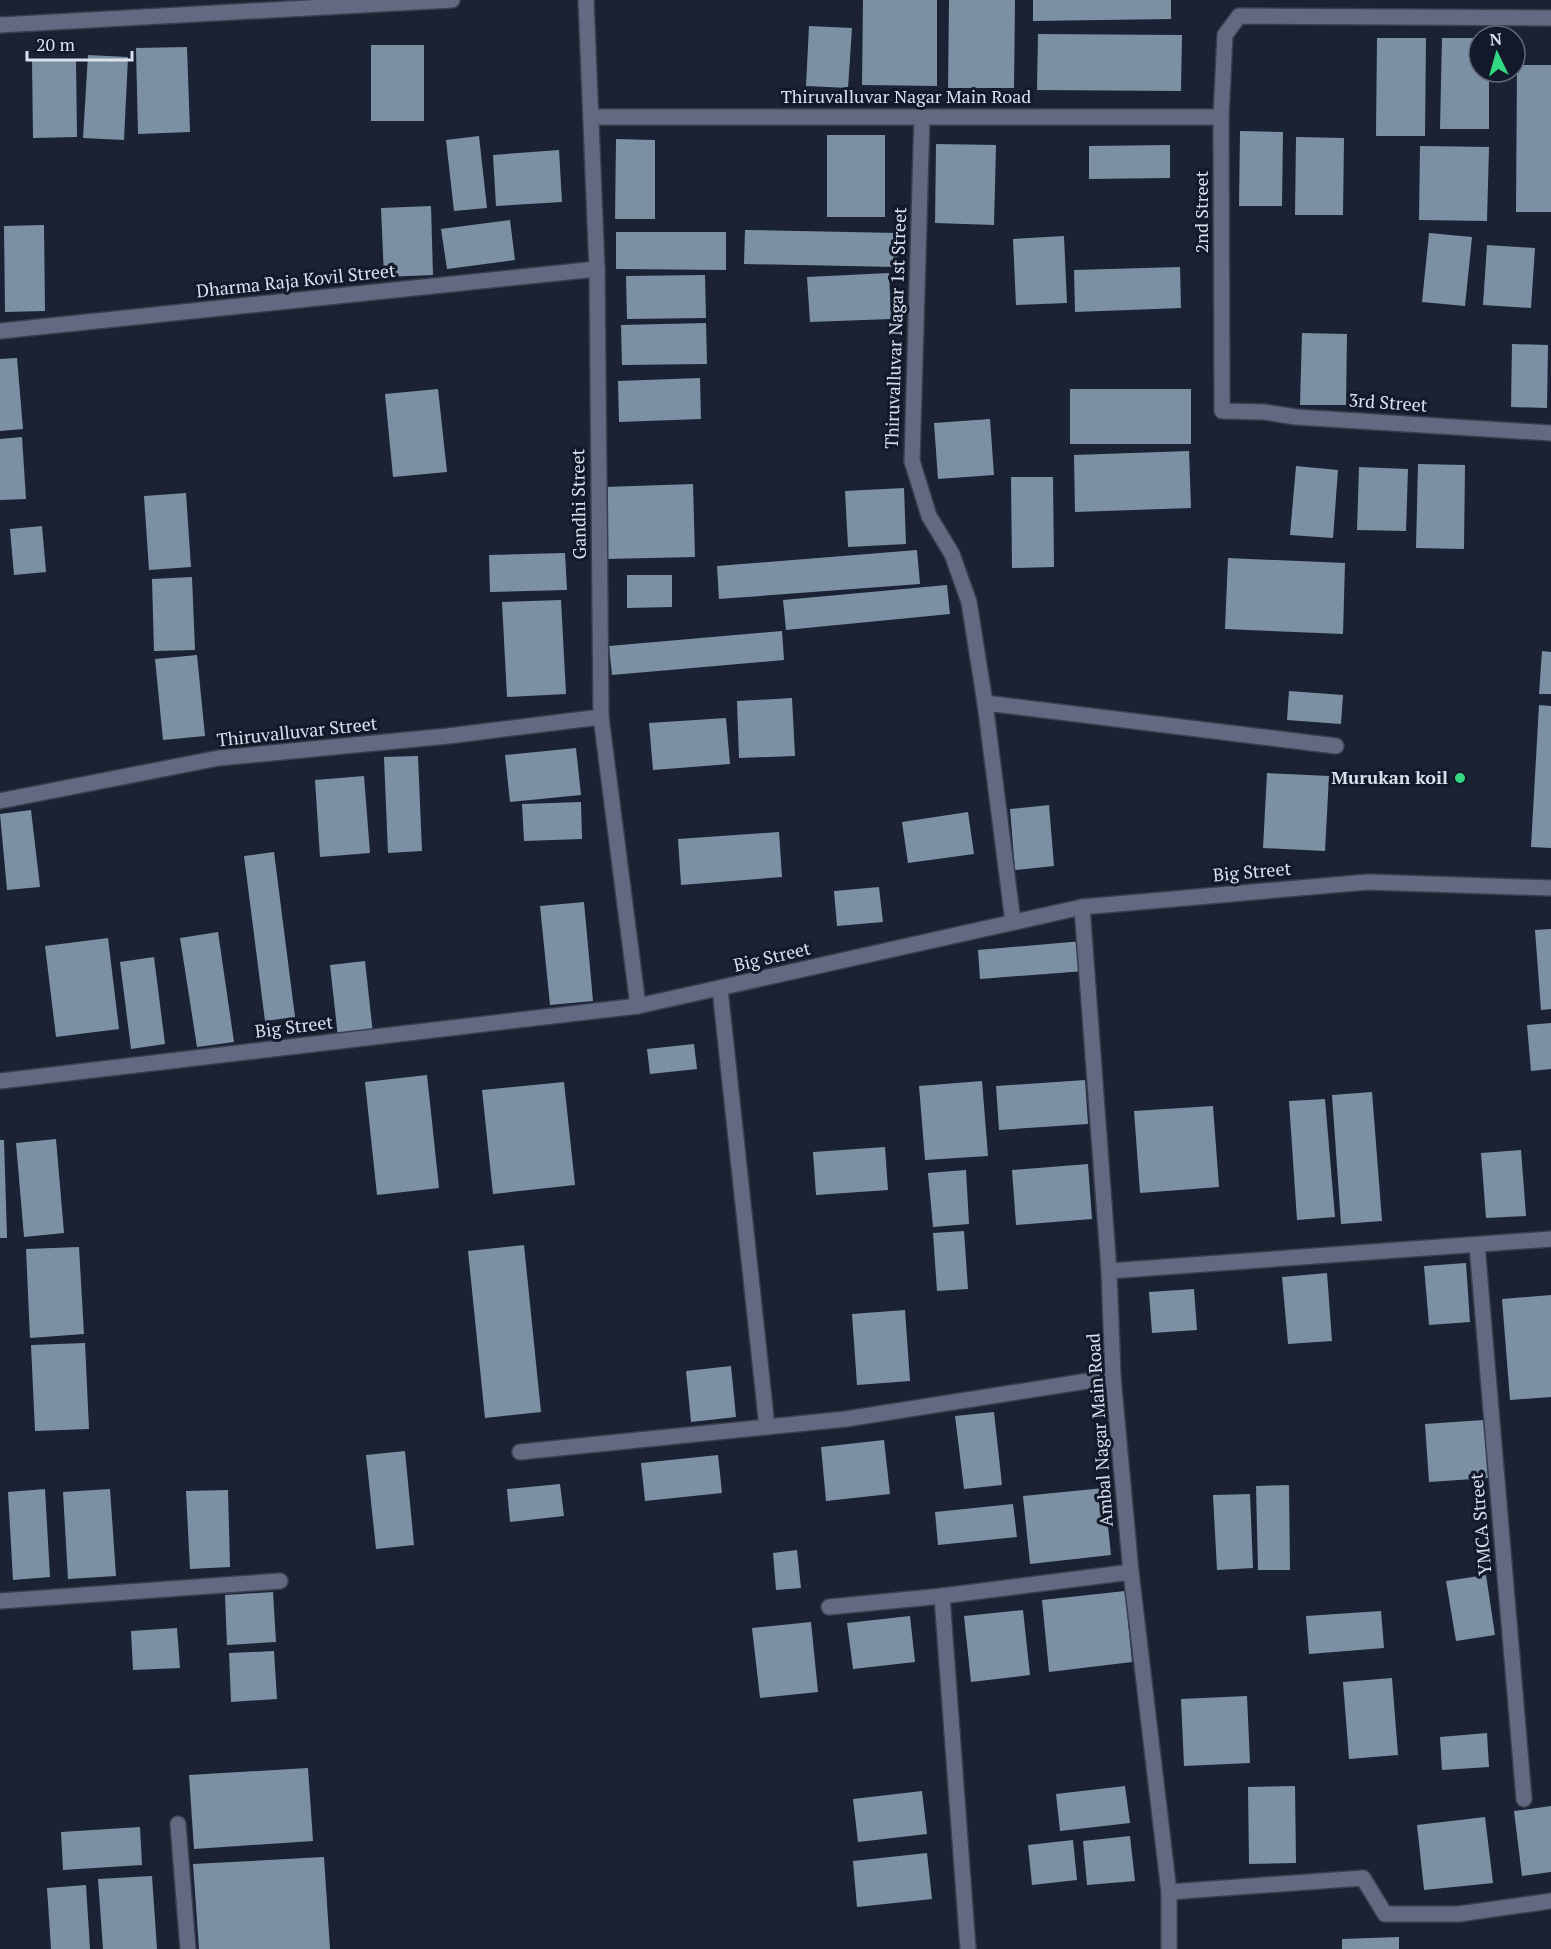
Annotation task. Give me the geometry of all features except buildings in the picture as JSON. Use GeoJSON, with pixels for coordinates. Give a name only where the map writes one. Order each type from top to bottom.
{"type":"FeatureCollection","features":[{"type":"Feature","properties":{"kind":"street"},"geometry":{"type":"LineString","coordinates":[[0,25],[452,0]]}},
{"type":"Feature","properties":{"kind":"street","name":"Gandhi Street"},"geometry":{"type":"LineString","coordinates":[[586,0],[597,269],[601,717],[638,1006]]}},
{"type":"Feature","properties":{"kind":"street","name":"2nd Street"},"geometry":{"type":"LineString","coordinates":[[1222,411],[1221,117],[1225,35],[1239,16],[1551,18]]}},
{"type":"Feature","properties":{"kind":"street","name":"Thiruvalluvar Nagar Main Road"},"geometry":{"type":"LineString","coordinates":[[591,117],[1221,117]]}},
{"type":"Feature","properties":{"kind":"street","name":"Thiruvalluvar Nagar 1st Street"},"geometry":{"type":"LineString","coordinates":[[922,117],[912,461],[929,516],[952,554],[969,602],[985,703],[1013,922]]}},
{"type":"Feature","properties":{"kind":"street","name":"Dharma Raja Kovil Street"},"geometry":{"type":"LineString","coordinates":[[0,331],[597,269]]}},
{"type":"Feature","properties":{"kind":"street","name":"3rd Street"},"geometry":{"type":"LineString","coordinates":[[1222,411],[1264,412],[1296,417],[1551,433]]}},
{"type":"Feature","properties":{"kind":"street"},"geometry":{"type":"LineString","coordinates":[[985,703],[1336,746]]}},
{"type":"Feature","properties":{"kind":"street","name":"Thiruvalluvar Street"},"geometry":{"type":"LineString","coordinates":[[0,801],[219,758],[448,736],[601,717]]}},
{"type":"Feature","properties":{"kind":"street","name":"Big Street"},"geometry":{"type":"LineString","coordinates":[[0,1081],[638,1006],[1082,907],[1368,882],[1551,888]]}},
{"type":"Feature","properties":{"kind":"street","name":"Ambal Nagar Main Road"},"geometry":{"type":"LineString","coordinates":[[1082,907],[1109,1271],[1113,1377],[1131,1572],[1169,1892],[1169,1949]]}},
{"type":"Feature","properties":{"kind":"street"},"geometry":{"type":"LineString","coordinates":[[720,989],[767,1427]]}},
{"type":"Feature","properties":{"kind":"street"},"geometry":{"type":"LineString","coordinates":[[1109,1271],[1551,1239]]}},
{"type":"Feature","properties":{"kind":"street","name":"YMCA Street"},"geometry":{"type":"LineString","coordinates":[[1477,1245],[1524,1799]]}},
{"type":"Feature","properties":{"kind":"street"},"geometry":{"type":"LineString","coordinates":[[520,1452],[846,1419],[1113,1377]]}},
{"type":"Feature","properties":{"kind":"street"},"geometry":{"type":"LineString","coordinates":[[830,1607],[942,1596],[1131,1572]]}},
{"type":"Feature","properties":{"kind":"street"},"geometry":{"type":"LineString","coordinates":[[0,1600],[280,1581]]}},
{"type":"Feature","properties":{"kind":"street"},"geometry":{"type":"LineString","coordinates":[[942,1596],[968,1949]]}},
{"type":"Feature","properties":{"kind":"street"},"geometry":{"type":"LineString","coordinates":[[178,1824],[188,1949]]}},
{"type":"Feature","properties":{"kind":"street"},"geometry":{"type":"LineString","coordinates":[[1169,1892],[1364,1878],[1385,1914],[1459,1914],[1551,1901]]}},
{"type":"Feature","properties":{"kind":"place","name":"Murukan koil"},"geometry":{"type":"Point","coordinates":[1460,778]}}]}
